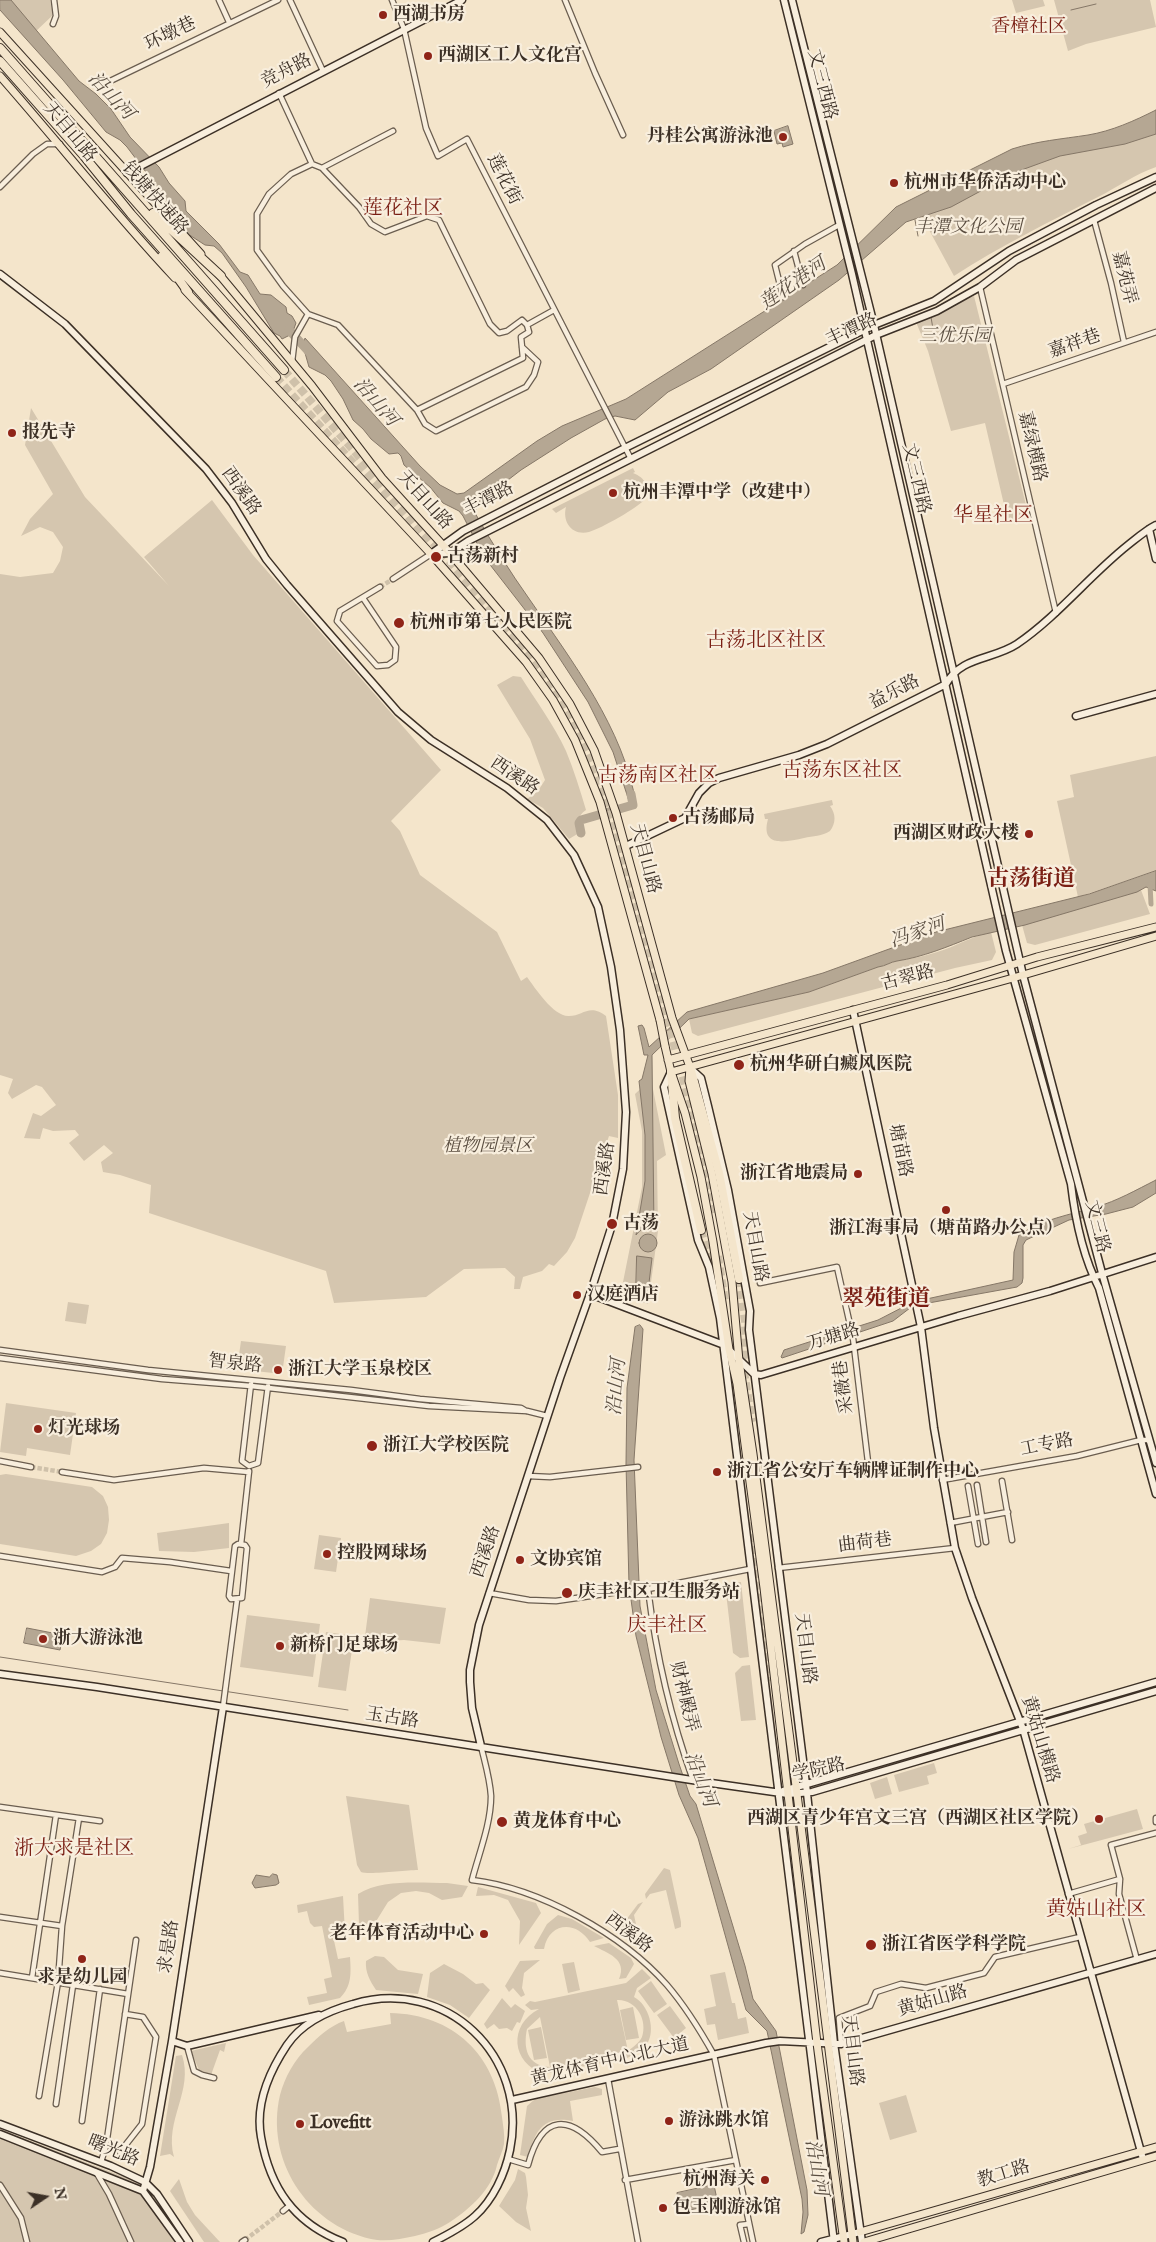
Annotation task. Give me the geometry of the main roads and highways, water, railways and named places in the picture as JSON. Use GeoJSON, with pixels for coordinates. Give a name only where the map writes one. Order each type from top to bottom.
{"type":"FeatureCollection","features":[{"type":"Feature","properties":{"kind":"highway","name":"钱塘快速路"},"geometry":{"type":"LineString","coordinates":[[0,48],[284,370]]}},
{"type":"Feature","properties":{"kind":"highway","name":"钱塘快速路"},"geometry":{"type":"LineString","coordinates":[[0,61],[84,156],[131,214],[276,377]]}},
{"type":"Feature","properties":{"kind":"highway"},"geometry":{"type":"LineString","coordinates":[[113,175],[221,276]]}},
{"type":"Feature","properties":{"kind":"highway"},"geometry":{"type":"LineString","coordinates":[[131,214],[188,292]]}},
{"type":"Feature","properties":{"kind":"highway"},"geometry":{"type":"LineString","coordinates":[[690,1067],[719,1172],[739,1279]]}},
{"type":"Feature","properties":{"kind":"highway"},"geometry":{"type":"LineString","coordinates":[[671,1072],[675,1118],[701,1230]]}},
{"type":"Feature","properties":{"kind":"main road","name":"竞舟路"},"geometry":{"type":"LineString","coordinates":[[127,173],[323,70],[462,0]]}},
{"type":"Feature","properties":{"kind":"main road","name":"文三西路"},"geometry":{"type":"LineString","coordinates":[[784,0],[852,274],[1010,967]]}},
{"type":"Feature","properties":{"kind":"main road","name":"文三西路"},"geometry":{"type":"LineString","coordinates":[[792,0],[874,325],[952,672],[1021,963]]}},
{"type":"Feature","properties":{"kind":"main road","name":"天目山路"},"geometry":{"type":"LineString","coordinates":[[0,32],[221,276],[382,478],[443,545],[540,658],[555,680],[594,750],[626,846],[678,1038],[690,1067],[701,1078],[728,1190],[750,1311],[749,1330],[754,1374],[806,1784],[834,2043],[852,2238]]}},
{"type":"Feature","properties":{"kind":"main road","name":"天目山路"},"geometry":{"type":"LineString","coordinates":[[0,76],[50,132],[136,236],[431,554],[526,662],[553,700],[575,740],[591,776],[605,816],[660,1020],[671,1072],[685,1113],[701,1177],[713,1242],[750,1569],[839,2240]]}},
{"type":"Feature","properties":{"kind":"main road","name":"丰潭路"},"geometry":{"type":"LineString","coordinates":[[431,554],[463,531],[626,448],[874,325],[934,301],[1009,251],[1096,205],[1156,177]]}},
{"type":"Feature","properties":{"kind":"main road","name":"丰潭路"},"geometry":{"type":"LineString","coordinates":[[450,553],[495,527],[876,335],[937,311],[980,287],[1016,260],[1156,188]]}},
{"type":"Feature","properties":{"kind":"main road","name":"西溪路"},"geometry":{"type":"LineString","coordinates":[[0,274],[65,324],[206,469],[232,503],[266,559],[287,586],[398,712],[431,740],[507,788],[540,813],[556,830],[574,855],[602,920],[618,1012],[626,1112],[625,1150],[620,1193],[590,1294],[547,1416],[479,1625],[470,1670],[472,1708],[481,1746]]}},
{"type":"Feature","properties":{"kind":"main road"},"geometry":{"type":"LineString","coordinates":[[952,672],[966,664],[1016,644],[1056,613],[1117,554],[1149,528],[1156,525]]}},
{"type":"Feature","properties":{"kind":"main road"},"geometry":{"type":"LineString","coordinates":[[1149,528],[1156,558]]}},
{"type":"Feature","properties":{"kind":"main road"},"geometry":{"type":"LineString","coordinates":[[431,554],[450,553]]}},
{"type":"Feature","properties":{"kind":"main road","name":"益乐路"},"geometry":{"type":"LineString","coordinates":[[626,846],[685,818],[699,793],[709,783],[719,778],[827,744],[946,684],[952,672]]}},
{"type":"Feature","properties":{"kind":"main road"},"geometry":{"type":"LineString","coordinates":[[1076,716],[1156,694]]}},
{"type":"Feature","properties":{"kind":"main road","name":"古翠路"},"geometry":{"type":"LineString","coordinates":[[668,1060],[1010,967],[1037,957],[1153,928]]}},
{"type":"Feature","properties":{"kind":"main road","name":"古翠路"},"geometry":{"type":"LineString","coordinates":[[671,1072],[1013,978],[1154,936]]}},
{"type":"Feature","properties":{"kind":"main road","name":"文三路"},"geometry":{"type":"LineString","coordinates":[[1021,963],[1083,1205],[1153,1440],[1156,1463]]}},
{"type":"Feature","properties":{"kind":"main road","name":"文三路"},"geometry":{"type":"LineString","coordinates":[[1010,967],[1071,1184],[1078,1223],[1093,1277],[1099,1288],[1156,1494]]}},
{"type":"Feature","properties":{"kind":"main road","name":"塘苗路"},"geometry":{"type":"LineString","coordinates":[[853,1010],[921,1327]]}},
{"type":"Feature","properties":{"kind":"main road","name":"天目山路"},"geometry":{"type":"LineString","coordinates":[[690,1067],[689,1081],[712,1174],[732,1282],[739,1361],[797,1790],[860,2232],[863,2242]]}},
{"type":"Feature","properties":{"kind":"main road","name":"天目山路"},"geometry":{"type":"LineString","coordinates":[[671,1072],[664,1087],[698,1240],[709,1267],[716,1292],[726,1347],[737,1384],[788,1791],[813,2043]]}},
{"type":"Feature","properties":{"kind":"main road","name":"万塘路"},"geometry":{"type":"LineString","coordinates":[[754,1374],[768,1373],[854,1348],[1156,1257]]}},
{"type":"Feature","properties":{"kind":"main road"},"geometry":{"type":"LineString","coordinates":[[590,1294],[726,1347],[754,1374]]}},
{"type":"Feature","properties":{"kind":"main road","name":"黄姑山横路"},"geometry":{"type":"LineString","coordinates":[[921,1327],[942,1480],[955,1548],[978,1615],[1020,1720],[1143,2159]]}},
{"type":"Feature","properties":{"kind":"main road","name":"玉古路"},"geometry":{"type":"LineString","coordinates":[[0,1674],[481,1746],[555,1760],[779,1792]]}},
{"type":"Feature","properties":{"kind":"main road","name":"学院路"},"geometry":{"type":"LineString","coordinates":[[797,1790],[806,1784],[1020,1720],[1156,1682]]}},
{"type":"Feature","properties":{"kind":"main road","name":"学院路"},"geometry":{"type":"LineString","coordinates":[[779,1792],[797,1790],[806,1793],[1156,1690]]}},
{"type":"Feature","properties":{"kind":"main road","name":"求是路"},"geometry":{"type":"LineString","coordinates":[[143,2191],[150,2167],[172,2041],[222,1707]]}},
{"type":"Feature","properties":{"kind":"main road","name":"黄姑山路"},"geometry":{"type":"LineString","coordinates":[[714,2055],[780,2041],[834,2043],[1156,1954]]}},
{"type":"Feature","properties":{"kind":"main road"},"geometry":{"type":"LineString","coordinates":[[172,2041],[187,2046],[322,2014],[369,1999],[388,1997],[419,2000],[438,2006],[456,2017],[477,2035],[503,2072],[512,2100],[514,2125],[508,2159],[497,2186],[481,2210],[458,2229],[433,2242]]}},
{"type":"Feature","properties":{"kind":"main road"},"geometry":{"type":"LineString","coordinates":[[322,2014],[294,2035],[278,2059],[261,2101],[260,2129],[264,2156],[272,2176],[289,2206],[314,2228],[343,2242]]}},
{"type":"Feature","properties":{"kind":"main road","name":"黄龙体育中心北大道"},"geometry":{"type":"LineString","coordinates":[[512,2100],[714,2055]]}},
{"type":"Feature","properties":{"kind":"main road","name":"曙光路"},"geometry":{"type":"LineString","coordinates":[[0,2124],[101,2162],[145,2182],[158,2194],[189,2242]]}},
{"type":"Feature","properties":{"kind":"main road","name":"曙光路"},"geometry":{"type":"LineString","coordinates":[[0,2134],[95,2170],[143,2191],[180,2242]]}},
{"type":"Feature","properties":{"kind":"main road","name":"教工路"},"geometry":{"type":"LineString","coordinates":[[860,2232],[1156,2147]]}},
{"type":"Feature","properties":{"kind":"main road","name":"教工路"},"geometry":{"type":"LineString","coordinates":[[863,2242],[1156,2156]]}},
{"type":"Feature","properties":{"kind":"main road"},"geometry":{"type":"LineString","coordinates":[[821,2242],[852,2238],[860,2232]]}},
{"type":"Feature","properties":{"kind":"waterway"},"geometry":{"type":"LineString","coordinates":[[1071,10],[1096,4]]}},
{"type":"Feature","properties":{"kind":"waterway"},"geometry":{"type":"LineString","coordinates":[[915,220],[918,236]]}},
{"type":"Feature","properties":{"kind":"waterway"},"geometry":{"type":"LineString","coordinates":[[931,317],[933,329]]}},
{"type":"Feature","properties":{"kind":"waterway","name":"沿山河"},"geometry":{"type":"LineString","coordinates":[[289,330],[311,354]]}},
{"type":"Feature","properties":{"kind":"waterway","name":"沿山河"},"geometry":{"type":"LineString","coordinates":[[581,833],[579,823],[581,820],[633,805],[631,794]]}},
{"type":"Feature","properties":{"kind":"waterway"},"geometry":{"type":"LineString","coordinates":[[1150,884],[1151,904]]}},
{"type":"Feature","properties":{"kind":"waterway","name":"沿山河"},"geometry":{"type":"LineString","coordinates":[[643,1298],[644,1283]]}},
{"type":"Feature","properties":{"kind":"waterway"},"geometry":{"type":"LineString","coordinates":[[0,1657],[348,1710]]}},
{"type":"Feature","properties":{"kind":"tunnel"},"geometry":{"type":"LineString","coordinates":[[284,370],[525,649],[567,710],[589,754],[615,824],[696,1127],[716,1215]]}},
{"type":"Feature","properties":{"kind":"tunnel"},"geometry":{"type":"LineString","coordinates":[[276,377],[427,545]]}},
{"type":"Feature","properties":{"kind":"tunnel"},"geometry":{"type":"LineString","coordinates":[[380,587],[393,579]]}},
{"type":"Feature","properties":{"kind":"tunnel"},"geometry":{"type":"LineString","coordinates":[[701,1230],[711,1267]]}},
{"type":"Feature","properties":{"kind":"tunnel"},"geometry":{"type":"LineString","coordinates":[[718,1256],[725,1302]]}},
{"type":"Feature","properties":{"kind":"tunnel"},"geometry":{"type":"LineString","coordinates":[[739,1279],[745,1321],[746,1363]]}},
{"type":"Feature","properties":{"kind":"tunnel"},"geometry":{"type":"LineString","coordinates":[[742,1359],[752,1422]]}},
{"type":"Feature","properties":{"kind":"tunnel"},"geometry":{"type":"LineString","coordinates":[[31,1467],[62,1472]]}},
{"type":"Feature","properties":{"kind":"tunnel"},"geometry":{"type":"LineString","coordinates":[[752,1522],[771,1681]]}},
{"type":"Feature","properties":{"kind":"tunnel"},"geometry":{"type":"LineString","coordinates":[[245,2240],[283,2211]]}},
{"type":"Feature","properties":{"kind":"place","name":"西湖书房"},"geometry":{"type":"Point","coordinates":[383,15]}},
{"type":"Feature","properties":{"kind":"place","name":"西湖区工人文化宫"},"geometry":{"type":"Point","coordinates":[428,56]}},
{"type":"Feature","properties":{"kind":"place","name":"丹桂公寓游泳池"},"geometry":{"type":"Point","coordinates":[783,137]}},
{"type":"Feature","properties":{"kind":"place","name":"杭州市华侨活动中心"},"geometry":{"type":"Point","coordinates":[894,183]}},
{"type":"Feature","properties":{"kind":"place","name":"报先寺"},"geometry":{"type":"Point","coordinates":[12,433]}},
{"type":"Feature","properties":{"kind":"place","name":"杭州丰潭中学（改建中）"},"geometry":{"type":"Point","coordinates":[613,493]}},
{"type":"Feature","properties":{"kind":"place","name":"古荡新村"},"geometry":{"type":"Point","coordinates":[436,557]}},
{"type":"Feature","properties":{"kind":"place","name":"杭州市第七人民医院"},"geometry":{"type":"Point","coordinates":[399,623]}},
{"type":"Feature","properties":{"kind":"place","name":"古荡邮局"},"geometry":{"type":"Point","coordinates":[673,818]}},
{"type":"Feature","properties":{"kind":"place","name":"西湖区财政大楼"},"geometry":{"type":"Point","coordinates":[1029,834]}},
{"type":"Feature","properties":{"kind":"place","name":"杭州华研白癜风医院"},"geometry":{"type":"Point","coordinates":[739,1065]}},
{"type":"Feature","properties":{"kind":"place","name":"浙江省地震局"},"geometry":{"type":"Point","coordinates":[858,1174]}},
{"type":"Feature","properties":{"kind":"place","name":"浙江海事局（塘苗路办公点）"},"geometry":{"type":"Point","coordinates":[946,1210]}},
{"type":"Feature","properties":{"kind":"place","name":"古荡"},"geometry":{"type":"Point","coordinates":[612,1224]}},
{"type":"Feature","properties":{"kind":"place","name":"汉庭酒店"},"geometry":{"type":"Point","coordinates":[577,1295]}},
{"type":"Feature","properties":{"kind":"place","name":"浙江大学玉泉校区"},"geometry":{"type":"Point","coordinates":[278,1370]}},
{"type":"Feature","properties":{"kind":"place","name":"灯光球场"},"geometry":{"type":"Point","coordinates":[38,1429]}},
{"type":"Feature","properties":{"kind":"place","name":"浙江大学校医院"},"geometry":{"type":"Point","coordinates":[372,1446]}},
{"type":"Feature","properties":{"kind":"place","name":"浙江省公安厅车辆牌证制作中心"},"geometry":{"type":"Point","coordinates":[717,1472]}},
{"type":"Feature","properties":{"kind":"place","name":"控股网球场"},"geometry":{"type":"Point","coordinates":[327,1554]}},
{"type":"Feature","properties":{"kind":"place","name":"文协宾馆"},"geometry":{"type":"Point","coordinates":[520,1560]}},
{"type":"Feature","properties":{"kind":"place","name":"庆丰社区卫生服务站"},"geometry":{"type":"Point","coordinates":[567,1593]}},
{"type":"Feature","properties":{"kind":"place","name":"浙大游泳池"},"geometry":{"type":"Point","coordinates":[43,1639]}},
{"type":"Feature","properties":{"kind":"place","name":"新桥门足球场"},"geometry":{"type":"Point","coordinates":[280,1646]}},
{"type":"Feature","properties":{"kind":"place","name":"西湖区青少年宫文三宫（西湖区社区学院）"},"geometry":{"type":"Point","coordinates":[1099,1819]}},
{"type":"Feature","properties":{"kind":"place","name":"黄龙体育中心"},"geometry":{"type":"Point","coordinates":[502,1822]}},
{"type":"Feature","properties":{"kind":"place","name":"老年体育活动中心"},"geometry":{"type":"Point","coordinates":[484,1934]}},
{"type":"Feature","properties":{"kind":"place","name":"浙江省医学科学院"},"geometry":{"type":"Point","coordinates":[871,1945]}},
{"type":"Feature","properties":{"kind":"place","name":"求是幼儿园"},"geometry":{"type":"Point","coordinates":[82,1959]}},
{"type":"Feature","properties":{"kind":"place","name":"游泳跳水馆"},"geometry":{"type":"Point","coordinates":[669,2121]}},
{"type":"Feature","properties":{"kind":"place","name":"Lovefitt"},"geometry":{"type":"Point","coordinates":[300,2124]}},
{"type":"Feature","properties":{"kind":"place","name":"杭州海关"},"geometry":{"type":"Point","coordinates":[765,2180]}},
{"type":"Feature","properties":{"kind":"place","name":"包玉刚游泳馆"},"geometry":{"type":"Point","coordinates":[663,2208]}},
{"type":"Feature","properties":{"kind":"district","name":"香樟社区"},"geometry":{"type":"Point","coordinates":[1029,28]}},
{"type":"Feature","properties":{"kind":"district","name":"莲花社区"},"geometry":{"type":"Point","coordinates":[403,210]}},
{"type":"Feature","properties":{"kind":"district","name":"华星社区"},"geometry":{"type":"Point","coordinates":[993,517]}},
{"type":"Feature","properties":{"kind":"district","name":"古荡北区社区"},"geometry":{"type":"Point","coordinates":[766,642]}},
{"type":"Feature","properties":{"kind":"district","name":"古荡东区社区"},"geometry":{"type":"Point","coordinates":[842,772]}},
{"type":"Feature","properties":{"kind":"district","name":"古荡南区社区"},"geometry":{"type":"Point","coordinates":[658,777]}},
{"type":"Feature","properties":{"kind":"district","name":"古荡街道"},"geometry":{"type":"Point","coordinates":[1031,880]}},
{"type":"Feature","properties":{"kind":"district","name":"翠苑街道"},"geometry":{"type":"Point","coordinates":[886,1300]}},
{"type":"Feature","properties":{"kind":"district","name":"庆丰社区"},"geometry":{"type":"Point","coordinates":[667,1627]}},
{"type":"Feature","properties":{"kind":"district","name":"浙大求是社区"},"geometry":{"type":"Point","coordinates":[74,1850]}},
{"type":"Feature","properties":{"kind":"district","name":"黄姑山社区"},"geometry":{"type":"Point","coordinates":[1096,1911]}},
{"type":"Feature","properties":{"kind":"park label","name":"丰潭文化公园"},"geometry":{"type":"Point","coordinates":[968,228]}},
{"type":"Feature","properties":{"kind":"park label","name":"三优乐园"},"geometry":{"type":"Point","coordinates":[955,337]}},
{"type":"Feature","properties":{"kind":"park label","name":"植物园景区"},"geometry":{"type":"Point","coordinates":[488,1147]}},
{"type":"Feature","properties":{"kind":"water label","name":"莲花港河"},"geometry":{"type":"Point","coordinates":[794,285]}},
{"type":"Feature","properties":{"kind":"water label","name":"冯家河"},"geometry":{"type":"Point","coordinates":[918,934]}}]}
